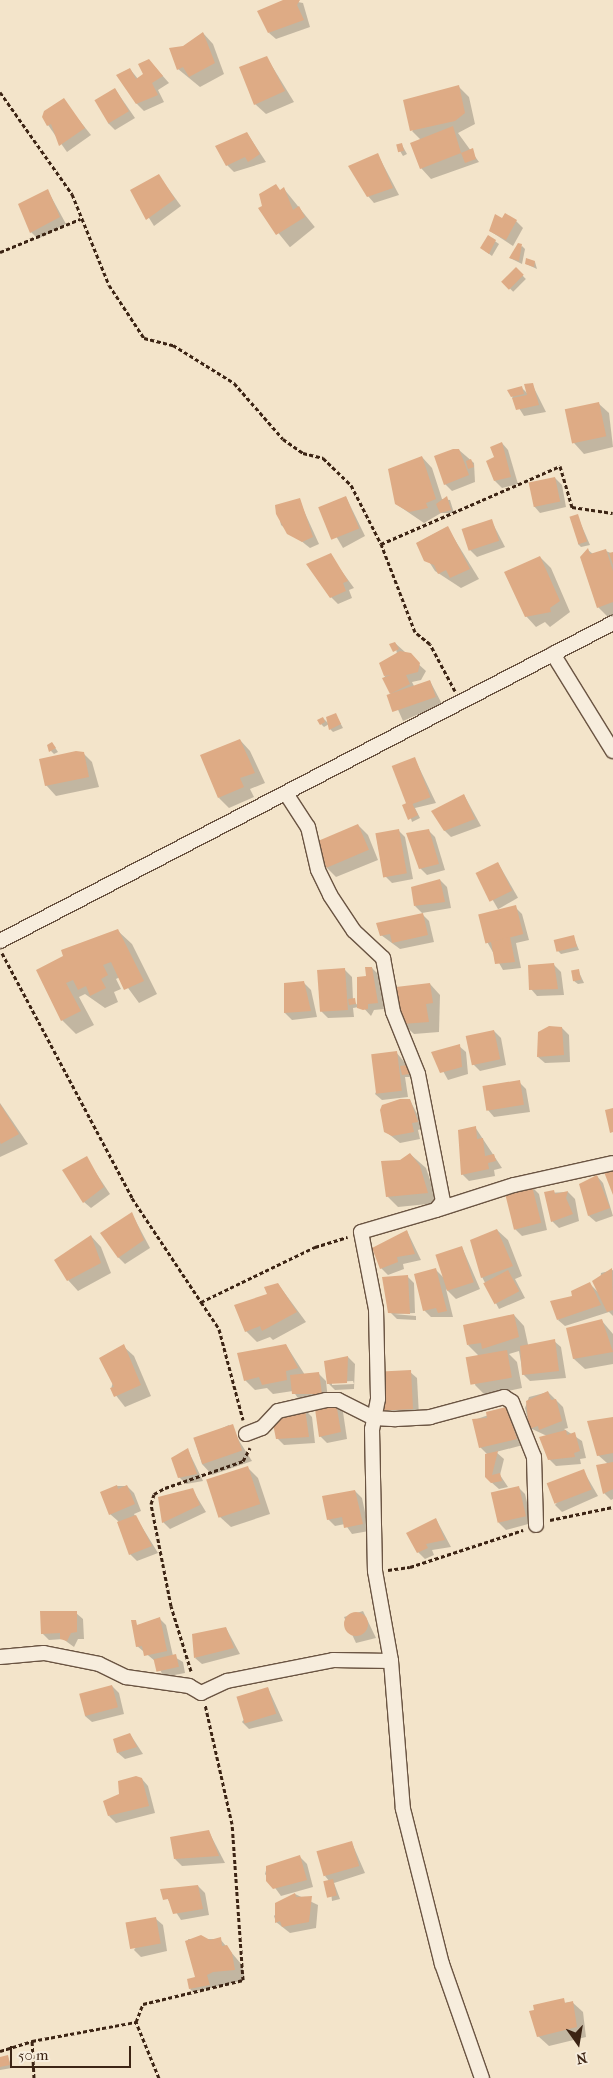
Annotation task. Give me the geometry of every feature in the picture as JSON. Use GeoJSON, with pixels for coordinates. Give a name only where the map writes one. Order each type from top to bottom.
{"type":"FeatureCollection","features":[{"type":"Feature","properties":{"kind":"street"},"geometry":{"type":"LineString","coordinates":[[0,941],[287,795],[460,701],[613,623]]}},
{"type":"Feature","properties":{"kind":"street"},"geometry":{"type":"LineString","coordinates":[[553,654],[613,751]]}},
{"type":"Feature","properties":{"kind":"street"},"geometry":{"type":"LineString","coordinates":[[287,795],[308,827],[318,870],[330,895],[354,931],[383,958],[393,1012],[418,1074],[431,1127],[443,1201],[436,1210]]}},
{"type":"Feature","properties":{"kind":"street"},"geometry":{"type":"LineString","coordinates":[[482,2078],[442,1964],[403,1809],[391,1661],[375,1571],[374,1418],[376,1309],[361,1232],[514,1185],[613,1163]]}},
{"type":"Feature","properties":{"kind":"street"},"geometry":{"type":"LineString","coordinates":[[246,1434],[262,1428],[278,1411],[326,1400],[338,1400],[374,1418],[430,1416],[504,1397],[519,1416],[534,1457],[536,1525]]}},
{"type":"Feature","properties":{"kind":"street"},"geometry":{"type":"LineString","coordinates":[[0,1657],[44,1653],[99,1664],[126,1676],[189,1686],[201,1693],[227,1681],[333,1660],[391,1661]]}},
{"type":"Feature","properties":{"kind":"path"},"geometry":{"type":"LineString","coordinates":[[0,92],[72,194],[80,219],[109,285],[144,338],[173,345],[234,383],[283,440],[303,453],[323,458],[351,485],[381,544],[415,632],[430,644],[460,701]]}},
{"type":"Feature","properties":{"kind":"path"},"geometry":{"type":"LineString","coordinates":[[0,252],[80,219]]}},
{"type":"Feature","properties":{"kind":"path"},"geometry":{"type":"LineString","coordinates":[[381,544],[560,466],[572,507],[613,513]]}},
{"type":"Feature","properties":{"kind":"path"},"geometry":{"type":"LineString","coordinates":[[0,948],[132,1198],[201,1302],[315,1248],[361,1232]]}},
{"type":"Feature","properties":{"kind":"path"},"geometry":{"type":"LineString","coordinates":[[375,1571],[410,1567],[536,1525],[613,1507]]}},
{"type":"Feature","properties":{"kind":"path"},"geometry":{"type":"LineString","coordinates":[[0,2051],[32,2041],[136,2022]]}},
{"type":"Feature","properties":{"kind":"path"},"geometry":{"type":"LineString","coordinates":[[32,2041],[34,2078]]}},
{"type":"Feature","properties":{"kind":"building"},"geometry":{"type":"Polygon","coordinates":[[[283,0],[300,0],[297,5],[304,20],[268,33],[257,11],[283,0]]]}},
{"type":"Feature","properties":{"kind":"building"},"geometry":{"type":"Polygon","coordinates":[[[203,32],[215,63],[189,77],[183,67],[177,70],[169,48],[183,46],[203,32]]]}},
{"type":"Feature","properties":{"kind":"building"},"geometry":{"type":"Polygon","coordinates":[[[267,56],[285,91],[254,105],[239,67],[267,56]]]}},
{"type":"Feature","properties":{"kind":"building"},"geometry":{"type":"Polygon","coordinates":[[[149,59],[163,76],[152,83],[158,95],[136,104],[116,75],[130,68],[136,79],[143,74],[138,64],[149,59]]]}},
{"type":"Feature","properties":{"kind":"building"},"geometry":{"type":"Polygon","coordinates":[[[459,85],[465,113],[455,121],[410,131],[403,100],[459,85]]]}},
{"type":"Feature","properties":{"kind":"building"},"geometry":{"type":"Polygon","coordinates":[[[115,88],[129,111],[108,124],[94,100],[115,88]]]}},
{"type":"Feature","properties":{"kind":"building"},"geometry":{"type":"Polygon","coordinates":[[[64,98],[85,128],[59,146],[51,124],[47,126],[42,117],[44,111],[64,98]]]}},
{"type":"Feature","properties":{"kind":"building"},"geometry":{"type":"Polygon","coordinates":[[[453,126],[461,153],[420,169],[410,143],[453,126]]]}},
{"type":"Feature","properties":{"kind":"building"},"geometry":{"type":"Polygon","coordinates":[[[247,132],[260,154],[248,162],[245,157],[226,166],[215,146],[247,132]]]}},
{"type":"Feature","properties":{"kind":"building"},"geometry":{"type":"Polygon","coordinates":[[[402,143],[404,151],[398,152],[396,144],[402,143]]]}},
{"type":"Feature","properties":{"kind":"building"},"geometry":{"type":"Polygon","coordinates":[[[473,148],[476,159],[465,163],[461,153],[473,148]]]}},
{"type":"Feature","properties":{"kind":"building"},"geometry":{"type":"Polygon","coordinates":[[[378,153],[393,188],[367,197],[348,166],[378,153]]]}},
{"type":"Feature","properties":{"kind":"building"},"geometry":{"type":"Polygon","coordinates":[[[159,174],[175,199],[146,220],[130,190],[159,174]]]}},
{"type":"Feature","properties":{"kind":"building"},"geometry":{"type":"Polygon","coordinates":[[[276,184],[280,190],[284,187],[293,210],[299,206],[305,217],[276,235],[258,208],[262,206],[259,194],[276,184]]]}},
{"type":"Feature","properties":{"kind":"building"},"geometry":{"type":"Polygon","coordinates":[[[48,189],[60,217],[30,233],[18,204],[48,189]]]}},
{"type":"Feature","properties":{"kind":"building"},"geometry":{"type":"Polygon","coordinates":[[[505,213],[517,220],[506,240],[489,231],[495,214],[502,218],[505,213]]]}},
{"type":"Feature","properties":{"kind":"building"},"geometry":{"type":"Polygon","coordinates":[[[488,235],[496,240],[489,254],[480,248],[488,235]]]}},
{"type":"Feature","properties":{"kind":"building"},"geometry":{"type":"Polygon","coordinates":[[[518,243],[522,244],[519,261],[509,258],[518,243]]]}},
{"type":"Feature","properties":{"kind":"building"},"geometry":{"type":"Polygon","coordinates":[[[526,258],[535,261],[534,267],[525,264],[526,258]]]}},
{"type":"Feature","properties":{"kind":"building"},"geometry":{"type":"Polygon","coordinates":[[[516,267],[524,275],[509,290],[501,282],[516,267]]]}},
{"type":"Feature","properties":{"kind":"building"},"geometry":{"type":"Polygon","coordinates":[[[533,383],[539,405],[516,410],[512,398],[527,395],[524,384],[533,383]]]}},
{"type":"Feature","properties":{"kind":"building"},"geometry":{"type":"Polygon","coordinates":[[[522,386],[524,394],[511,397],[507,390],[522,386]]]}},
{"type":"Feature","properties":{"kind":"building"},"geometry":{"type":"Polygon","coordinates":[[[599,402],[606,436],[572,444],[565,409],[599,402]]]}},
{"type":"Feature","properties":{"kind":"building"},"geometry":{"type":"Polygon","coordinates":[[[502,442],[511,477],[494,481],[486,461],[494,457],[490,447],[502,442]]]}},
{"type":"Feature","properties":{"kind":"building"},"geometry":{"type":"Polygon","coordinates":[[[453,449],[459,449],[469,475],[444,485],[434,456],[453,449]]]}},
{"type":"Feature","properties":{"kind":"building"},"geometry":{"type":"Polygon","coordinates":[[[422,456],[436,499],[426,503],[428,508],[409,512],[395,504],[388,469],[422,456]]]}},
{"type":"Feature","properties":{"kind":"building"},"geometry":{"type":"Polygon","coordinates":[[[471,459],[474,467],[468,469],[466,461],[471,459]]]}},
{"type":"Feature","properties":{"kind":"building"},"geometry":{"type":"Polygon","coordinates":[[[555,477],[560,501],[534,507],[529,483],[555,477]]]}},
{"type":"Feature","properties":{"kind":"building"},"geometry":{"type":"Polygon","coordinates":[[[346,496],[359,528],[331,540],[318,507],[346,496]]]}},
{"type":"Feature","properties":{"kind":"building"},"geometry":{"type":"Polygon","coordinates":[[[447,496],[451,510],[440,513],[436,504],[447,496]]]}},
{"type":"Feature","properties":{"kind":"building"},"geometry":{"type":"Polygon","coordinates":[[[300,498],[313,537],[302,542],[287,534],[276,514],[275,505],[300,498]]]}},
{"type":"Feature","properties":{"kind":"building"},"geometry":{"type":"Polygon","coordinates":[[[578,514],[587,542],[578,544],[569,517],[578,514]]]}},
{"type":"Feature","properties":{"kind":"building"},"geometry":{"type":"Polygon","coordinates":[[[492,519],[499,541],[469,551],[462,529],[492,519]]]}},
{"type":"Feature","properties":{"kind":"building"},"geometry":{"type":"Polygon","coordinates":[[[448,526],[470,569],[450,578],[446,570],[438,574],[434,565],[424,561],[416,543],[448,526]]]}},
{"type":"Feature","properties":{"kind":"building"},"geometry":{"type":"Polygon","coordinates":[[[588,548],[590,554],[606,549],[613,571],[613,602],[597,608],[580,557],[588,548]]]}},
{"type":"Feature","properties":{"kind":"building"},"geometry":{"type":"Polygon","coordinates":[[[613,552],[613,565],[609,553],[613,552]]]}},
{"type":"Feature","properties":{"kind":"building"},"geometry":{"type":"Polygon","coordinates":[[[331,553],[348,581],[343,583],[346,591],[330,598],[306,564],[331,553]]]}},
{"type":"Feature","properties":{"kind":"building"},"geometry":{"type":"Polygon","coordinates":[[[540,556],[560,601],[550,608],[551,612],[525,617],[504,572],[540,556]]]}},
{"type":"Feature","properties":{"kind":"building"},"geometry":{"type":"Polygon","coordinates":[[[395,642],[399,649],[393,652],[389,644],[395,642]]]}},
{"type":"Feature","properties":{"kind":"building"},"geometry":{"type":"Polygon","coordinates":[[[400,651],[411,653],[420,663],[418,672],[406,675],[410,684],[390,694],[382,678],[391,675],[384,676],[379,663],[400,651]]]}},
{"type":"Feature","properties":{"kind":"building"},"geometry":{"type":"Polygon","coordinates":[[[430,680],[436,697],[392,712],[387,695],[430,680]]]}},
{"type":"Feature","properties":{"kind":"building"},"geometry":{"type":"Polygon","coordinates":[[[336,713],[341,724],[329,730],[326,717],[336,713]]]}},
{"type":"Feature","properties":{"kind":"building"},"geometry":{"type":"Polygon","coordinates":[[[323,717],[325,722],[320,725],[317,720],[323,717]]]}},
{"type":"Feature","properties":{"kind":"building"},"geometry":{"type":"Polygon","coordinates":[[[240,739],[255,773],[240,778],[244,787],[218,798],[200,755],[240,739]]]}},
{"type":"Feature","properties":{"kind":"building"},"geometry":{"type":"Polygon","coordinates":[[[52,742],[56,748],[49,752],[47,745],[52,742]]]}},
{"type":"Feature","properties":{"kind":"building"},"geometry":{"type":"Polygon","coordinates":[[[76,751],[84,752],[89,777],[45,786],[39,759],[76,751]]]}},
{"type":"Feature","properties":{"kind":"building"},"geometry":{"type":"Polygon","coordinates":[[[415,757],[430,797],[407,806],[392,766],[415,757]]]}},
{"type":"Feature","properties":{"kind":"building"},"geometry":{"type":"Polygon","coordinates":[[[464,794],[475,819],[444,831],[431,811],[464,794]]]}},
{"type":"Feature","properties":{"kind":"building"},"geometry":{"type":"Polygon","coordinates":[[[411,801],[418,815],[408,820],[402,805],[411,801]]]}},
{"type":"Feature","properties":{"kind":"building"},"geometry":{"type":"Polygon","coordinates":[[[358,824],[369,850],[327,868],[316,842],[358,824]]]}},
{"type":"Feature","properties":{"kind":"building"},"geometry":{"type":"Polygon","coordinates":[[[399,829],[407,873],[383,877],[375,833],[399,829]]]}},
{"type":"Feature","properties":{"kind":"building"},"geometry":{"type":"Polygon","coordinates":[[[429,829],[439,864],[419,869],[406,833],[429,829]]]}},
{"type":"Feature","properties":{"kind":"building"},"geometry":{"type":"Polygon","coordinates":[[[498,862],[512,891],[490,902],[476,873],[498,862]]]}},
{"type":"Feature","properties":{"kind":"building"},"geometry":{"type":"Polygon","coordinates":[[[440,879],[445,902],[414,906],[411,887],[440,879]]]}},
{"type":"Feature","properties":{"kind":"building"},"geometry":{"type":"Polygon","coordinates":[[[516,905],[523,934],[485,944],[478,914],[516,905]]]}},
{"type":"Feature","properties":{"kind":"building"},"geometry":{"type":"Polygon","coordinates":[[[423,913],[428,935],[392,943],[390,934],[380,936],[376,923],[423,913]]]}},
{"type":"Feature","properties":{"kind":"building"},"geometry":{"type":"Polygon","coordinates":[[[118,929],[144,981],[124,990],[111,962],[103,965],[108,975],[101,979],[106,988],[90,996],[86,986],[78,990],[73,980],[66,983],[81,1011],[61,1021],[36,970],[63,956],[61,950],[118,929]]]}},
{"type":"Feature","properties":{"kind":"building"},"geometry":{"type":"Polygon","coordinates":[[[574,935],[577,947],[557,952],[554,940],[574,935]]]}},
{"type":"Feature","properties":{"kind":"building"},"geometry":{"type":"Polygon","coordinates":[[[510,937],[515,962],[495,964],[491,942],[510,937]]]}},
{"type":"Feature","properties":{"kind":"building"},"geometry":{"type":"Polygon","coordinates":[[[554,963],[558,989],[529,990],[528,965],[554,963]]]}},
{"type":"Feature","properties":{"kind":"building"},"geometry":{"type":"Polygon","coordinates":[[[365,967],[372,967],[378,1003],[368,1004],[368,1009],[363,1010],[357,1008],[357,977],[366,976],[365,967]]]}},
{"type":"Feature","properties":{"kind":"building"},"geometry":{"type":"Polygon","coordinates":[[[345,968],[348,1010],[320,1012],[317,970],[345,968]]]}},
{"type":"Feature","properties":{"kind":"building"},"geometry":{"type":"Polygon","coordinates":[[[579,969],[581,980],[573,981],[571,970],[579,969]]]}},
{"type":"Feature","properties":{"kind":"building"},"geometry":{"type":"Polygon","coordinates":[[[304,981],[311,1011],[284,1013],[284,983],[304,981]]]}},
{"type":"Feature","properties":{"kind":"building"},"geometry":{"type":"Polygon","coordinates":[[[430,983],[433,1003],[426,1004],[429,1022],[402,1024],[396,987],[430,983]]]}},
{"type":"Feature","properties":{"kind":"building"},"geometry":{"type":"Polygon","coordinates":[[[355,998],[356,1004],[349,1005],[348,999],[355,998]]]}},
{"type":"Feature","properties":{"kind":"building"},"geometry":{"type":"Polygon","coordinates":[[[549,1026],[562,1027],[564,1055],[537,1057],[538,1032],[549,1026]]]}},
{"type":"Feature","properties":{"kind":"building"},"geometry":{"type":"Polygon","coordinates":[[[494,1030],[500,1059],[472,1065],[466,1036],[494,1030]]]}},
{"type":"Feature","properties":{"kind":"building"},"geometry":{"type":"Polygon","coordinates":[[[460,1044],[462,1067],[440,1073],[431,1052],[460,1044]]]}},
{"type":"Feature","properties":{"kind":"building"},"geometry":{"type":"Polygon","coordinates":[[[397,1051],[402,1091],[376,1094],[371,1054],[397,1051]]]}},
{"type":"Feature","properties":{"kind":"building"},"geometry":{"type":"Polygon","coordinates":[[[408,1065],[410,1074],[402,1075],[400,1066],[408,1065]]]}},
{"type":"Feature","properties":{"kind":"building"},"geometry":{"type":"Polygon","coordinates":[[[520,1080],[524,1105],[486,1111],[482,1086],[520,1080]]]}},
{"type":"Feature","properties":{"kind":"building"},"geometry":{"type":"Polygon","coordinates":[[[400,1099],[410,1099],[418,1122],[412,1123],[414,1132],[392,1136],[384,1132],[380,1110],[382,1105],[400,1099]]]}},
{"type":"Feature","properties":{"kind":"building"},"geometry":{"type":"Polygon","coordinates":[[[0,1104],[19,1134],[1,1144],[0,1142],[0,1104]]]}},
{"type":"Feature","properties":{"kind":"building"},"geometry":{"type":"Polygon","coordinates":[[[613,1108],[613,1132],[610,1133],[605,1110],[613,1108]]]}},
{"type":"Feature","properties":{"kind":"building"},"geometry":{"type":"Polygon","coordinates":[[[476,1126],[477,1139],[483,1138],[485,1156],[494,1154],[496,1161],[488,1163],[489,1169],[461,1175],[458,1130],[476,1126]]]}},
{"type":"Feature","properties":{"kind":"building"},"geometry":{"type":"Polygon","coordinates":[[[410,1153],[420,1166],[428,1193],[386,1197],[381,1161],[400,1160],[410,1153]]]}},
{"type":"Feature","properties":{"kind":"building"},"geometry":{"type":"Polygon","coordinates":[[[87,1156],[104,1187],[83,1203],[62,1170],[87,1156]]]}},
{"type":"Feature","properties":{"kind":"building"},"geometry":{"type":"Polygon","coordinates":[[[613,1169],[613,1195],[604,1172],[613,1169]]]}},
{"type":"Feature","properties":{"kind":"building"},"geometry":{"type":"Polygon","coordinates":[[[597,1175],[610,1208],[588,1216],[579,1184],[597,1175]]]}},
{"type":"Feature","properties":{"kind":"building"},"geometry":{"type":"Polygon","coordinates":[[[532,1186],[541,1223],[514,1230],[505,1193],[532,1186]]]}},
{"type":"Feature","properties":{"kind":"building"},"geometry":{"type":"Polygon","coordinates":[[[554,1190],[555,1194],[568,1191],[566,1198],[573,1214],[551,1222],[544,1192],[554,1190]]]}},
{"type":"Feature","properties":{"kind":"building"},"geometry":{"type":"Polygon","coordinates":[[[132,1212],[144,1240],[118,1258],[100,1233],[132,1212]]]}},
{"type":"Feature","properties":{"kind":"building"},"geometry":{"type":"Polygon","coordinates":[[[497,1229],[513,1266],[481,1278],[470,1240],[497,1229]]]}},
{"type":"Feature","properties":{"kind":"building"},"geometry":{"type":"Polygon","coordinates":[[[407,1230],[415,1254],[397,1257],[398,1262],[380,1269],[372,1248],[407,1230]]]}},
{"type":"Feature","properties":{"kind":"building"},"geometry":{"type":"Polygon","coordinates":[[[91,1235],[101,1263],[67,1281],[54,1260],[91,1235]]]}},
{"type":"Feature","properties":{"kind":"building"},"geometry":{"type":"Polygon","coordinates":[[[462,1246],[474,1282],[447,1291],[435,1255],[462,1246]]]}},
{"type":"Feature","properties":{"kind":"building"},"geometry":{"type":"Polygon","coordinates":[[[436,1268],[447,1311],[438,1313],[436,1308],[423,1311],[414,1274],[436,1268]]]}},
{"type":"Feature","properties":{"kind":"building"},"geometry":{"type":"Polygon","coordinates":[[[612,1268],[613,1310],[607,1312],[592,1281],[612,1268]]]}},
{"type":"Feature","properties":{"kind":"building"},"geometry":{"type":"Polygon","coordinates":[[[508,1270],[519,1291],[495,1304],[483,1283],[508,1270]]]}},
{"type":"Feature","properties":{"kind":"building"},"geometry":{"type":"Polygon","coordinates":[[[408,1275],[410,1314],[388,1313],[382,1277],[408,1275]]]}},
{"type":"Feature","properties":{"kind":"building"},"geometry":{"type":"Polygon","coordinates":[[[590,1282],[601,1305],[557,1320],[550,1301],[572,1296],[571,1291],[590,1282]]]}},
{"type":"Feature","properties":{"kind":"building"},"geometry":{"type":"Polygon","coordinates":[[[278,1283],[297,1312],[262,1331],[260,1326],[245,1332],[234,1305],[267,1294],[264,1287],[278,1283]]]}},
{"type":"Feature","properties":{"kind":"building"},"geometry":{"type":"Polygon","coordinates":[[[514,1314],[519,1337],[482,1349],[481,1343],[467,1345],[463,1325],[514,1314]]]}},
{"type":"Feature","properties":{"kind":"building"},"geometry":{"type":"Polygon","coordinates":[[[602,1319],[613,1352],[573,1359],[566,1328],[602,1319]]]}},
{"type":"Feature","properties":{"kind":"building"},"geometry":{"type":"Polygon","coordinates":[[[555,1339],[559,1371],[522,1375],[520,1346],[555,1339]]]}},
{"type":"Feature","properties":{"kind":"building"},"geometry":{"type":"Polygon","coordinates":[[[124,1344],[141,1385],[114,1397],[110,1388],[114,1387],[99,1358],[124,1344]]]}},
{"type":"Feature","properties":{"kind":"building"},"geometry":{"type":"Polygon","coordinates":[[[286,1344],[298,1368],[286,1371],[287,1380],[262,1385],[259,1377],[244,1381],[237,1353],[286,1344]]]}},
{"type":"Feature","properties":{"kind":"building"},"geometry":{"type":"Polygon","coordinates":[[[507,1350],[512,1378],[471,1385],[466,1357],[507,1350]]]}},
{"type":"Feature","properties":{"kind":"building"},"geometry":{"type":"Polygon","coordinates":[[[348,1356],[347,1383],[327,1384],[324,1361],[348,1356]]]}},
{"type":"Feature","properties":{"kind":"building"},"geometry":{"type":"Polygon","coordinates":[[[411,1370],[413,1409],[384,1410],[382,1372],[411,1370]]]}},
{"type":"Feature","properties":{"kind":"building"},"geometry":{"type":"Polygon","coordinates":[[[319,1372],[322,1394],[292,1394],[290,1375],[319,1372]]]}},
{"type":"Feature","properties":{"kind":"building"},"geometry":{"type":"Polygon","coordinates":[[[548,1391],[551,1400],[556,1399],[562,1421],[539,1430],[538,1426],[529,1429],[526,1401],[548,1391]]]}},
{"type":"Feature","properties":{"kind":"building"},"geometry":{"type":"Polygon","coordinates":[[[336,1403],[341,1432],[319,1437],[315,1409],[336,1403]]]}},
{"type":"Feature","properties":{"kind":"building"},"geometry":{"type":"Polygon","coordinates":[[[506,1407],[517,1439],[479,1448],[472,1419],[487,1418],[486,1412],[506,1407]]]}},
{"type":"Feature","properties":{"kind":"building"},"geometry":{"type":"Polygon","coordinates":[[[305,1409],[309,1437],[276,1439],[272,1419],[282,1418],[282,1412],[305,1409]]]}},
{"type":"Feature","properties":{"kind":"building"},"geometry":{"type":"Polygon","coordinates":[[[613,1417],[613,1453],[597,1456],[587,1421],[613,1417]]]}},
{"type":"Feature","properties":{"kind":"building"},"geometry":{"type":"Polygon","coordinates":[[[233,1424],[242,1450],[202,1464],[193,1438],[233,1424]]]}},
{"type":"Feature","properties":{"kind":"building"},"geometry":{"type":"Polygon","coordinates":[[[566,1430],[567,1435],[575,1432],[580,1451],[574,1453],[575,1457],[548,1460],[539,1437],[566,1430]]]}},
{"type":"Feature","properties":{"kind":"building"},"geometry":{"type":"Polygon","coordinates":[[[188,1448],[197,1474],[178,1478],[171,1458],[188,1448]]]}},
{"type":"Feature","properties":{"kind":"building"},"geometry":{"type":"Polygon","coordinates":[[[498,1451],[492,1475],[500,1473],[502,1481],[491,1483],[485,1477],[485,1454],[498,1451]]]}},
{"type":"Feature","properties":{"kind":"building"},"geometry":{"type":"Polygon","coordinates":[[[613,1462],[613,1489],[603,1494],[596,1465],[613,1462]]]}},
{"type":"Feature","properties":{"kind":"building"},"geometry":{"type":"Polygon","coordinates":[[[248,1466],[260,1504],[219,1518],[206,1480],[248,1466]]]}},
{"type":"Feature","properties":{"kind":"building"},"geometry":{"type":"Polygon","coordinates":[[[584,1469],[592,1490],[555,1504],[547,1483],[584,1469]]]}},
{"type":"Feature","properties":{"kind":"building"},"geometry":{"type":"Polygon","coordinates":[[[117,1485],[118,1489],[127,1485],[135,1504],[109,1515],[100,1492],[117,1485]]]}},
{"type":"Feature","properties":{"kind":"building"},"geometry":{"type":"Polygon","coordinates":[[[519,1486],[526,1516],[498,1523],[491,1493],[519,1486]]]}},
{"type":"Feature","properties":{"kind":"building"},"geometry":{"type":"Polygon","coordinates":[[[193,1488],[200,1505],[162,1523],[158,1497],[193,1488]]]}},
{"type":"Feature","properties":{"kind":"building"},"geometry":{"type":"Polygon","coordinates":[[[355,1490],[363,1524],[344,1528],[342,1517],[327,1520],[322,1496],[355,1490]]]}},
{"type":"Feature","properties":{"kind":"building"},"geometry":{"type":"Polygon","coordinates":[[[136,1515],[152,1546],[129,1555],[117,1522],[136,1515]]]}},
{"type":"Feature","properties":{"kind":"building"},"geometry":{"type":"Polygon","coordinates":[[[436,1518],[445,1540],[426,1544],[428,1548],[417,1553],[406,1533],[436,1518]]]}},
{"type":"Feature","properties":{"kind":"building"},"geometry":{"type":"Polygon","coordinates":[[[40,1611],[77,1611],[77,1632],[71,1633],[67,1641],[60,1639],[60,1633],[41,1634],[40,1611]]]}},
{"type":"Feature","properties":{"kind":"building"},"geometry":{"type":"Polygon","coordinates":[[[356,1612],[365,1615],[368,1624],[365,1633],[356,1636],[347,1633],[344,1624],[347,1615],[356,1612]]]}},
{"type":"Feature","properties":{"kind":"building"},"geometry":{"type":"Polygon","coordinates":[[[160,1617],[167,1651],[144,1656],[142,1646],[136,1647],[131,1620],[136,1620],[137,1625],[160,1617]]]}},
{"type":"Feature","properties":{"kind":"building"},"geometry":{"type":"Polygon","coordinates":[[[226,1627],[234,1648],[194,1658],[192,1634],[226,1627]]]}},
{"type":"Feature","properties":{"kind":"building"},"geometry":{"type":"Polygon","coordinates":[[[176,1654],[179,1667],[157,1672],[154,1659],[176,1654]]]}},
{"type":"Feature","properties":{"kind":"building"},"geometry":{"type":"Polygon","coordinates":[[[112,1685],[118,1707],[85,1716],[79,1694],[112,1685]]]}},
{"type":"Feature","properties":{"kind":"building"},"geometry":{"type":"Polygon","coordinates":[[[268,1687],[276,1714],[245,1723],[236,1697],[268,1687]]]}},
{"type":"Feature","properties":{"kind":"building"},"geometry":{"type":"Polygon","coordinates":[[[130,1733],[137,1747],[117,1753],[113,1739],[130,1733]]]}},
{"type":"Feature","properties":{"kind":"building"},"geometry":{"type":"Polygon","coordinates":[[[136,1776],[142,1778],[149,1806],[108,1816],[103,1801],[119,1794],[118,1781],[136,1776]]]}},
{"type":"Feature","properties":{"kind":"building"},"geometry":{"type":"Polygon","coordinates":[[[209,1830],[219,1856],[174,1859],[170,1837],[209,1830]]]}},
{"type":"Feature","properties":{"kind":"building"},"geometry":{"type":"Polygon","coordinates":[[[352,1841],[359,1866],[324,1876],[316,1851],[352,1841]]]}},
{"type":"Feature","properties":{"kind":"building"},"geometry":{"type":"Polygon","coordinates":[[[300,1855],[307,1880],[273,1889],[266,1881],[266,1866],[300,1855]]]}},
{"type":"Feature","properties":{"kind":"building"},"geometry":{"type":"Polygon","coordinates":[[[333,1879],[337,1896],[327,1898],[323,1881],[333,1879]]]}},
{"type":"Feature","properties":{"kind":"building"},"geometry":{"type":"Polygon","coordinates":[[[198,1885],[203,1909],[173,1914],[168,1899],[163,1900],[160,1889],[198,1885]]]}},
{"type":"Feature","properties":{"kind":"building"},"geometry":{"type":"Polygon","coordinates":[[[295,1893],[296,1897],[312,1896],[309,1922],[282,1927],[280,1921],[275,1923],[275,1903],[295,1893]]]}},
{"type":"Feature","properties":{"kind":"building"},"geometry":{"type":"Polygon","coordinates":[[[156,1917],[161,1944],[130,1949],[125,1922],[156,1917]]]}},
{"type":"Feature","properties":{"kind":"building"},"geometry":{"type":"Polygon","coordinates":[[[201,1935],[210,1940],[221,1937],[222,1946],[227,1945],[232,1953],[235,1970],[213,1972],[207,1975],[210,1985],[189,1989],[187,1979],[195,1977],[185,1941],[201,1935]]]}},
{"type":"Feature","properties":{"kind":"building"},"geometry":{"type":"Polygon","coordinates":[[[564,1998],[565,2003],[573,2001],[577,2027],[537,2037],[529,2011],[534,2010],[533,2005],[564,1998]]]}},
{"type":"Feature","properties":{"kind":"building"},"geometry":{"type":"Polygon","coordinates":[[[8,2055],[10,2065],[0,2067],[0,2057],[8,2055]]]}}]}
